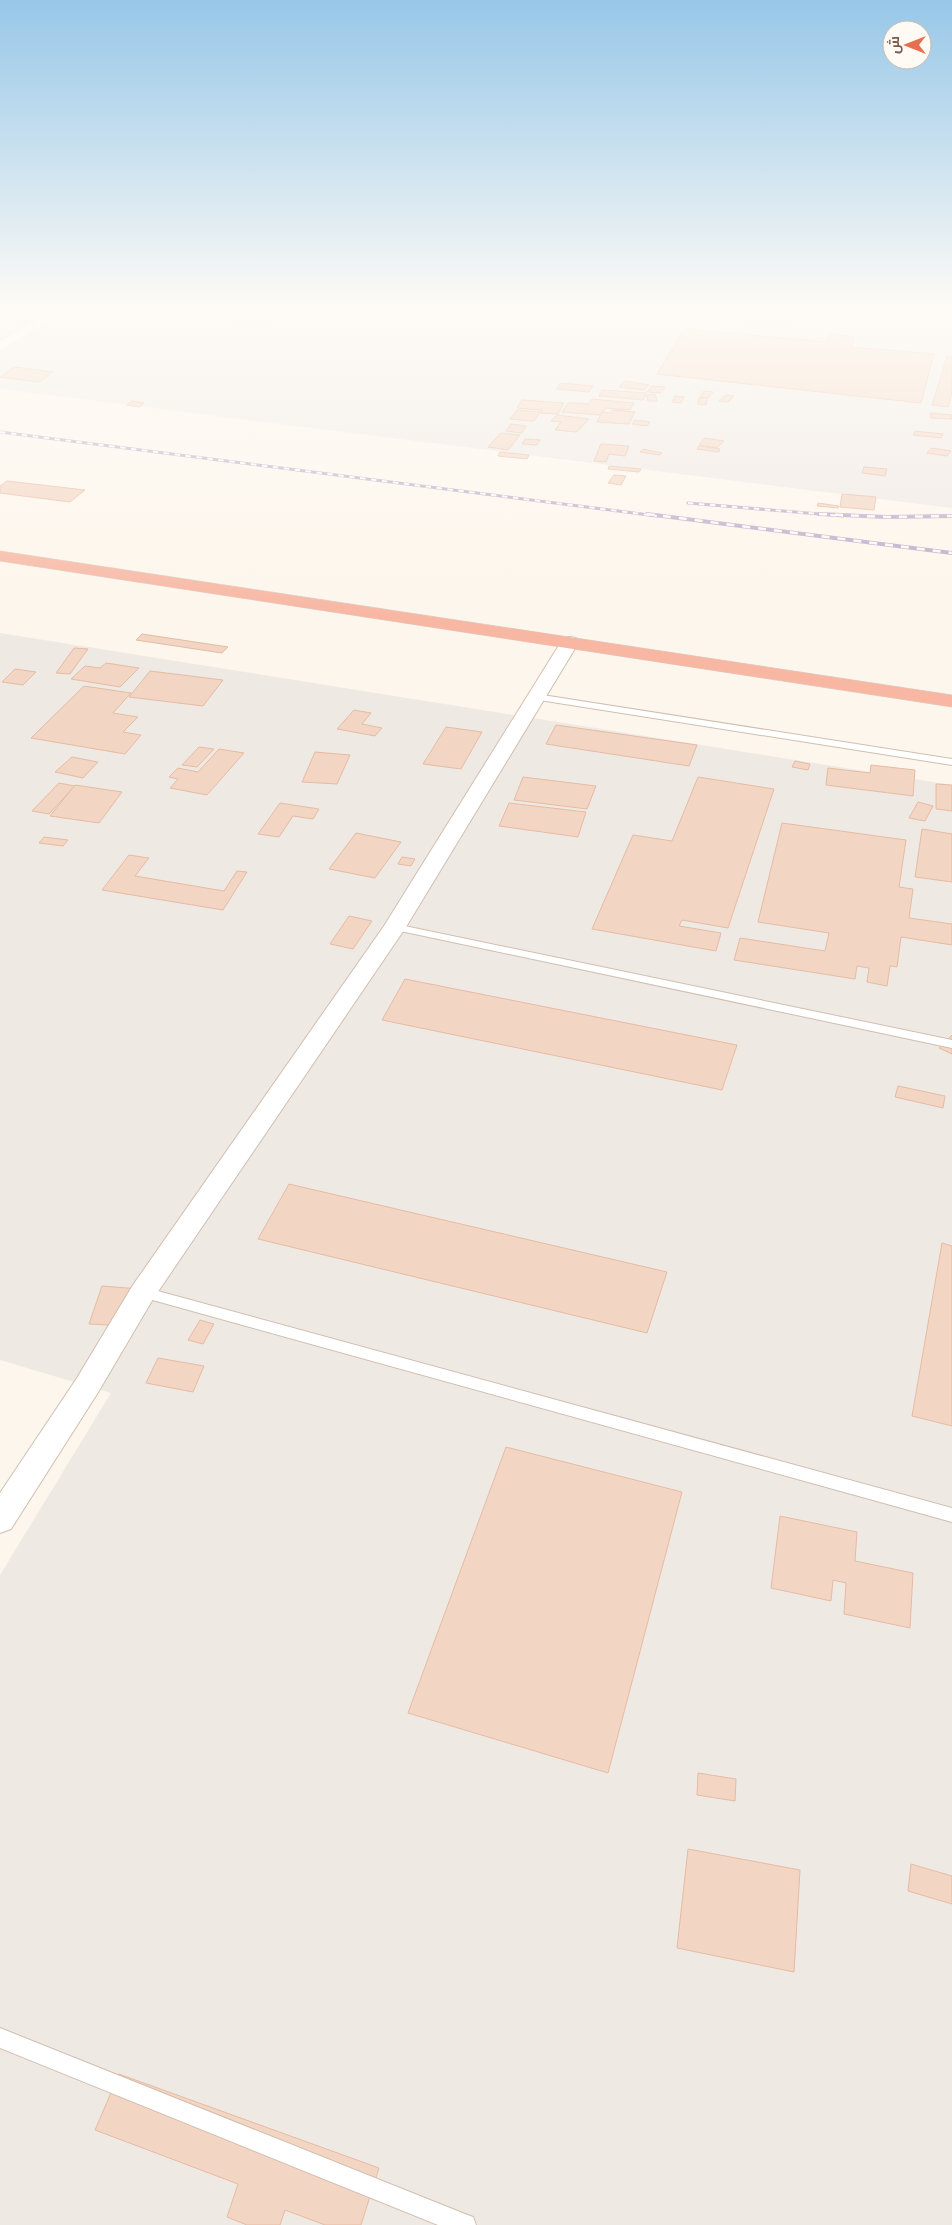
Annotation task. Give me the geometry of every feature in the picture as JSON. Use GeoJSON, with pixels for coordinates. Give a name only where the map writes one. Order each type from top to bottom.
{"type":"FeatureCollection","features":[{"type":"Feature","properties":{"kind":"highway"},"geometry":{"type":"LineString","coordinates":[[0,543],[952,686]]}},
{"type":"Feature","properties":{"kind":"highway"},"geometry":{"type":"LineString","coordinates":[[0,556],[952,701]]}},
{"type":"Feature","properties":{"kind":"street"},"geometry":{"type":"LineString","coordinates":[[0,1519],[144,1292],[395,927],[570,642]]}},
{"type":"Feature","properties":{"kind":"lane"},"geometry":{"type":"LineString","coordinates":[[536,697],[952,762]]}},
{"type":"Feature","properties":{"kind":"lane"},"geometry":{"type":"LineString","coordinates":[[395,927],[952,1044]]}},
{"type":"Feature","properties":{"kind":"lane"},"geometry":{"type":"LineString","coordinates":[[144,1292],[952,1515]]}},
{"type":"Feature","properties":{"kind":"lane"},"geometry":{"type":"LineString","coordinates":[[0,2038],[465,2225]]}},
{"type":"Feature","properties":{"kind":"shaded area"},"geometry":{"type":"Polygon","coordinates":[[[159,409],[952,409],[952,508],[159,409]]]}},
{"type":"Feature","properties":{"kind":"shaded area"},"geometry":{"type":"Polygon","coordinates":[[[0,633],[952,785],[952,2225],[0,2225],[0,1575],[111,1393],[0,1360],[0,633]]]}},
{"type":"Feature","properties":{"kind":"building"},"geometry":{"type":"Polygon","coordinates":[[[527,409],[561,409],[558,414],[540,413],[542,410],[527,409]]]}},
{"type":"Feature","properties":{"kind":"building"},"geometry":{"type":"Polygon","coordinates":[[[564,409],[605,409],[601,415],[562,412],[564,409]]]}},
{"type":"Feature","properties":{"kind":"building"},"geometry":{"type":"Polygon","coordinates":[[[517,410],[540,412],[534,421],[510,419],[517,410]]]}},
{"type":"Feature","properties":{"kind":"building"},"geometry":{"type":"Polygon","coordinates":[[[613,410],[635,412],[629,424],[597,422],[602,412],[611,413],[613,410]]]}},
{"type":"Feature","properties":{"kind":"building"},"geometry":{"type":"Polygon","coordinates":[[[930,413],[952,415],[952,419],[931,418],[930,413]]]}},
{"type":"Feature","properties":{"kind":"building"},"geometry":{"type":"Polygon","coordinates":[[[557,415],[589,419],[577,432],[555,430],[561,422],[551,421],[557,415]]]}},
{"type":"Feature","properties":{"kind":"building"},"geometry":{"type":"Polygon","coordinates":[[[635,420],[650,422],[647,426],[632,424],[635,420]]]}},
{"type":"Feature","properties":{"kind":"building"},"geometry":{"type":"Polygon","coordinates":[[[511,424],[526,426],[522,433],[506,431],[511,424]]]}},
{"type":"Feature","properties":{"kind":"building"},"geometry":{"type":"Polygon","coordinates":[[[915,431],[943,434],[941,438],[913,435],[915,431]]]}},
{"type":"Feature","properties":{"kind":"building"},"geometry":{"type":"Polygon","coordinates":[[[501,433],[520,435],[508,450],[488,447],[501,433]]]}},
{"type":"Feature","properties":{"kind":"building"},"geometry":{"type":"Polygon","coordinates":[[[705,438],[724,441],[717,448],[699,445],[705,438]]]}},
{"type":"Feature","properties":{"kind":"building"},"geometry":{"type":"Polygon","coordinates":[[[525,439],[540,440],[537,445],[522,444],[525,439]]]}},
{"type":"Feature","properties":{"kind":"building"},"geometry":{"type":"Polygon","coordinates":[[[601,444],[629,446],[625,456],[609,454],[606,462],[594,461],[601,444]]]}},
{"type":"Feature","properties":{"kind":"building"},"geometry":{"type":"Polygon","coordinates":[[[699,446],[720,449],[719,452],[697,449],[699,446]]]}},
{"type":"Feature","properties":{"kind":"building"},"geometry":{"type":"Polygon","coordinates":[[[932,448],[951,451],[947,456],[927,453],[932,448]]]}},
{"type":"Feature","properties":{"kind":"building"},"geometry":{"type":"Polygon","coordinates":[[[643,449],[662,453],[659,455],[640,452],[643,449]]]}},
{"type":"Feature","properties":{"kind":"building"},"geometry":{"type":"Polygon","coordinates":[[[500,452],[529,455],[527,459],[498,456],[500,452]]]}},
{"type":"Feature","properties":{"kind":"building"},"geometry":{"type":"Polygon","coordinates":[[[609,466],[641,469],[639,472],[608,469],[609,466]]]}},
{"type":"Feature","properties":{"kind":"building"},"geometry":{"type":"Polygon","coordinates":[[[864,467],[887,469],[885,476],[862,473],[864,467]]]}},
{"type":"Feature","properties":{"kind":"building"},"geometry":{"type":"Polygon","coordinates":[[[614,475],[626,476],[621,485],[608,483],[614,475]]]}},
{"type":"Feature","properties":{"kind":"building"},"geometry":{"type":"Polygon","coordinates":[[[7,481],[85,490],[70,502],[0,493],[0,486],[7,481]]]}},
{"type":"Feature","properties":{"kind":"building"},"geometry":{"type":"Polygon","coordinates":[[[842,494],[876,497],[874,510],[840,507],[842,494]]]}},
{"type":"Feature","properties":{"kind":"building"},"geometry":{"type":"Polygon","coordinates":[[[818,503],[839,506],[838,508],[817,506],[818,503]]]}},
{"type":"Feature","properties":{"kind":"building"},"geometry":{"type":"Polygon","coordinates":[[[142,634],[228,647],[222,653],[136,640],[142,634]]]}},
{"type":"Feature","properties":{"kind":"building"},"geometry":{"type":"Polygon","coordinates":[[[74,648],[88,649],[70,674],[56,673],[74,648]]]}},
{"type":"Feature","properties":{"kind":"building"},"geometry":{"type":"Polygon","coordinates":[[[106,663],[139,668],[120,687],[71,679],[85,666],[100,668],[106,663]]]}},
{"type":"Feature","properties":{"kind":"building"},"geometry":{"type":"Polygon","coordinates":[[[15,669],[36,672],[23,685],[2,682],[15,669]]]}},
{"type":"Feature","properties":{"kind":"building"},"geometry":{"type":"Polygon","coordinates":[[[150,671],[223,680],[203,706],[129,697],[150,671]]]}},
{"type":"Feature","properties":{"kind":"building"},"geometry":{"type":"Polygon","coordinates":[[[84,686],[131,693],[113,713],[138,717],[123,732],[141,735],[125,754],[31,738],[84,686]]]}},
{"type":"Feature","properties":{"kind":"building"},"geometry":{"type":"Polygon","coordinates":[[[354,710],[371,713],[362,724],[382,728],[375,736],[337,729],[354,710]]]}},
{"type":"Feature","properties":{"kind":"building"},"geometry":{"type":"Polygon","coordinates":[[[556,725],[697,745],[689,766],[546,744],[556,725]]]}},
{"type":"Feature","properties":{"kind":"building"},"geometry":{"type":"Polygon","coordinates":[[[446,727],[482,732],[461,769],[423,764],[446,727]]]}},
{"type":"Feature","properties":{"kind":"building"},"geometry":{"type":"Polygon","coordinates":[[[199,747],[214,749],[197,767],[182,765],[199,747]]]}},
{"type":"Feature","properties":{"kind":"building"},"geometry":{"type":"Polygon","coordinates":[[[219,749],[244,753],[207,795],[170,788],[178,779],[169,777],[178,768],[198,772],[219,749]]]}},
{"type":"Feature","properties":{"kind":"building"},"geometry":{"type":"Polygon","coordinates":[[[315,752],[350,755],[337,784],[302,782],[315,752]]]}},
{"type":"Feature","properties":{"kind":"building"},"geometry":{"type":"Polygon","coordinates":[[[72,757],[98,762],[83,778],[55,772],[72,757]]]}},
{"type":"Feature","properties":{"kind":"building"},"geometry":{"type":"Polygon","coordinates":[[[795,761],[810,764],[808,770],[792,767],[795,761]]]}},
{"type":"Feature","properties":{"kind":"building"},"geometry":{"type":"Polygon","coordinates":[[[871,765],[915,770],[913,796],[826,785],[828,768],[870,773],[871,765]]]}},
{"type":"Feature","properties":{"kind":"building"},"geometry":{"type":"Polygon","coordinates":[[[523,777],[596,786],[587,809],[514,800],[523,777]]]}},
{"type":"Feature","properties":{"kind":"building"},"geometry":{"type":"Polygon","coordinates":[[[698,777],[774,789],[728,928],[682,920],[679,926],[721,933],[716,951],[592,929],[633,835],[672,841],[698,777]]]}},
{"type":"Feature","properties":{"kind":"building"},"geometry":{"type":"Polygon","coordinates":[[[59,783],[75,786],[49,814],[32,811],[59,783]]]}},
{"type":"Feature","properties":{"kind":"building"},"geometry":{"type":"Polygon","coordinates":[[[936,784],[952,785],[952,811],[936,809],[936,784]]]}},
{"type":"Feature","properties":{"kind":"building"},"geometry":{"type":"Polygon","coordinates":[[[75,785],[122,792],[99,823],[50,816],[75,785]]]}},
{"type":"Feature","properties":{"kind":"building"},"geometry":{"type":"Polygon","coordinates":[[[918,802],[933,806],[925,821],[909,818],[918,802]]]}},
{"type":"Feature","properties":{"kind":"building"},"geometry":{"type":"Polygon","coordinates":[[[280,803],[319,809],[313,819],[293,816],[279,837],[258,834],[280,803]]]}},
{"type":"Feature","properties":{"kind":"building"},"geometry":{"type":"Polygon","coordinates":[[[509,803],[586,812],[578,837],[499,826],[509,803]]]}},
{"type":"Feature","properties":{"kind":"building"},"geometry":{"type":"Polygon","coordinates":[[[782,823],[906,840],[899,887],[913,889],[909,918],[952,924],[952,945],[901,937],[897,967],[890,966],[887,986],[867,982],[869,968],[857,966],[855,979],[734,960],[740,938],[825,951],[829,933],[758,922],[782,823]]]}},
{"type":"Feature","properties":{"kind":"building"},"geometry":{"type":"Polygon","coordinates":[[[922,829],[952,834],[952,882],[915,877],[922,829]]]}},
{"type":"Feature","properties":{"kind":"building"},"geometry":{"type":"Polygon","coordinates":[[[356,833],[401,842],[375,878],[329,869],[356,833]]]}},
{"type":"Feature","properties":{"kind":"building"},"geometry":{"type":"Polygon","coordinates":[[[44,837],[68,840],[63,846],[39,843],[44,837]]]}},
{"type":"Feature","properties":{"kind":"building"},"geometry":{"type":"Polygon","coordinates":[[[129,855],[149,858],[135,876],[224,891],[237,871],[247,872],[223,910],[102,890],[129,855]]]}},
{"type":"Feature","properties":{"kind":"building"},"geometry":{"type":"Polygon","coordinates":[[[402,857],[415,859],[411,866],[398,864],[402,857]]]}},
{"type":"Feature","properties":{"kind":"building"},"geometry":{"type":"Polygon","coordinates":[[[349,916],[372,921],[353,949],[330,944],[349,916]]]}},
{"type":"Feature","properties":{"kind":"building"},"geometry":{"type":"Polygon","coordinates":[[[405,979],[737,1045],[722,1090],[382,1020],[405,979]]]}},
{"type":"Feature","properties":{"kind":"building"},"geometry":{"type":"Polygon","coordinates":[[[952,1035],[952,1054],[939,1048],[952,1035]]]}},
{"type":"Feature","properties":{"kind":"building"},"geometry":{"type":"Polygon","coordinates":[[[898,1086],[945,1096],[943,1108],[895,1097],[898,1086]]]}},
{"type":"Feature","properties":{"kind":"building"},"geometry":{"type":"Polygon","coordinates":[[[289,1184],[667,1272],[647,1333],[258,1239],[289,1184]]]}},
{"type":"Feature","properties":{"kind":"building"},"geometry":{"type":"Polygon","coordinates":[[[942,1243],[952,1246],[952,1426],[912,1416],[942,1243]]]}},
{"type":"Feature","properties":{"kind":"building"},"geometry":{"type":"Polygon","coordinates":[[[102,1286],[140,1289],[127,1326],[89,1324],[102,1286]]]}},
{"type":"Feature","properties":{"kind":"building"},"geometry":{"type":"Polygon","coordinates":[[[200,1320],[214,1324],[203,1344],[188,1340],[200,1320]]]}},
{"type":"Feature","properties":{"kind":"building"},"geometry":{"type":"Polygon","coordinates":[[[158,1358],[204,1366],[193,1392],[146,1383],[158,1358]]]}},
{"type":"Feature","properties":{"kind":"building"},"geometry":{"type":"Polygon","coordinates":[[[506,1447],[682,1492],[608,1773],[408,1713],[506,1447]]]}},
{"type":"Feature","properties":{"kind":"building"},"geometry":{"type":"Polygon","coordinates":[[[780,1516],[857,1532],[855,1561],[913,1573],[910,1628],[844,1614],[846,1583],[833,1580],[831,1601],[771,1588],[780,1516]]]}},
{"type":"Feature","properties":{"kind":"building"},"geometry":{"type":"Polygon","coordinates":[[[698,1773],[736,1779],[735,1801],[697,1795],[698,1773]]]}},
{"type":"Feature","properties":{"kind":"building"},"geometry":{"type":"Polygon","coordinates":[[[688,1849],[800,1870],[794,1972],[677,1948],[688,1849]]]}},
{"type":"Feature","properties":{"kind":"building"},"geometry":{"type":"Polygon","coordinates":[[[911,1864],[952,1876],[952,1904],[908,1891],[911,1864]]]}},
{"type":"Feature","properties":{"kind":"building"},"geometry":{"type":"Polygon","coordinates":[[[119,2074],[379,2168],[361,2225],[325,2225],[285,2210],[280,2225],[247,2225],[227,2217],[238,2184],[95,2130],[119,2074]]]}},
{"type":"Feature","properties":{"kind":"railway"},"geometry":{"type":"LineString","coordinates":[[0,432],[657,516]]}},
{"type":"Feature","properties":{"kind":"railway"},"geometry":{"type":"LineString","coordinates":[[688,503],[819,514]]}},
{"type":"Feature","properties":{"kind":"railway"},"geometry":{"type":"LineString","coordinates":[[647,514],[952,553]]}},
{"type":"Feature","properties":{"kind":"railway"},"geometry":{"type":"LineString","coordinates":[[819,514],[886,517],[952,516]]}},
{"type":"Feature","properties":{"kind":"railway"},"geometry":{"type":"LineString","coordinates":[[819,514],[843,516]]}}]}
